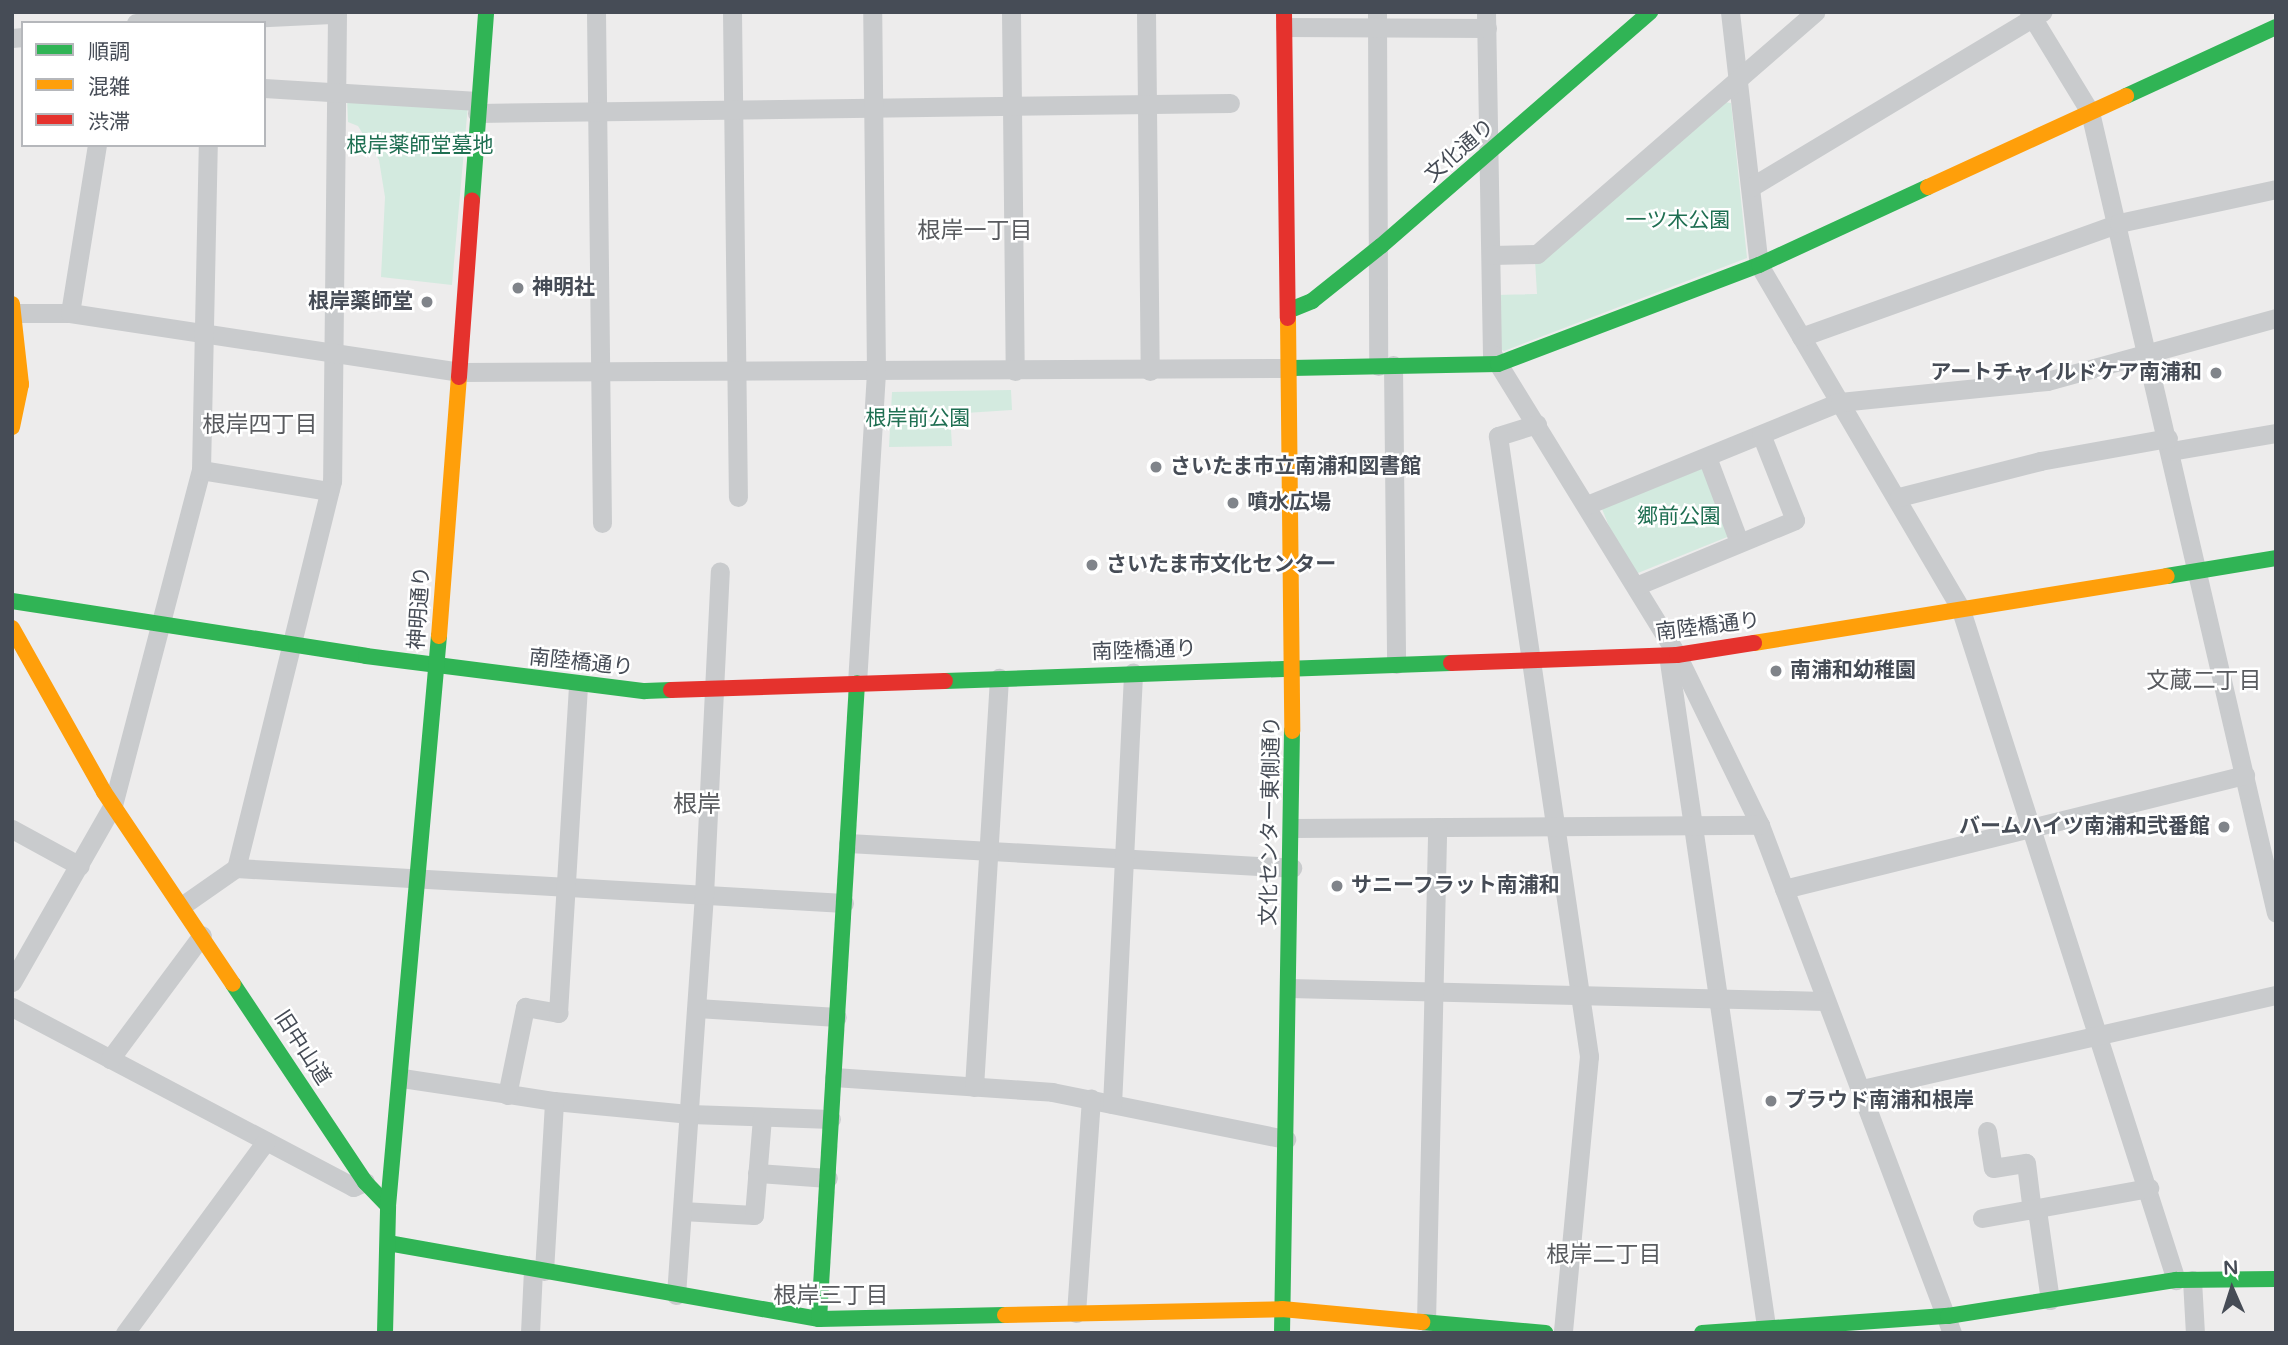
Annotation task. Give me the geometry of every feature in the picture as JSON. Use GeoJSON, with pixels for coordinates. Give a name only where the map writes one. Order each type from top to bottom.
{"type":"FeatureCollection","features":[{"type":"Feature","properties":{"kind":"street","name":"神明通り"},"geometry":{"type":"LineString","coordinates":[[388,1206],[420,876],[486,12]]}},
{"type":"Feature","properties":{"kind":"street"},"geometry":{"type":"LineString","coordinates":[[596,12],[602,523]]}},
{"type":"Feature","properties":{"kind":"street"},"geometry":{"type":"LineString","coordinates":[[732,12],[738,497]]}},
{"type":"Feature","properties":{"kind":"street"},"geometry":{"type":"LineString","coordinates":[[819,1326],[876,373],[872,12]]}},
{"type":"Feature","properties":{"kind":"street"},"geometry":{"type":"LineString","coordinates":[[1011,12],[1015,371]]}},
{"type":"Feature","properties":{"kind":"street"},"geometry":{"type":"LineString","coordinates":[[1146,12],[1150,371]]}},
{"type":"Feature","properties":{"kind":"street","name":"文化通り"},"geometry":{"type":"LineString","coordinates":[[1290,310],[1312,301],[1381,246],[1650,12]]}},
{"type":"Feature","properties":{"kind":"street"},"geometry":{"type":"LineString","coordinates":[[1730,12],[1759,265],[1899,497],[1960,607],[2098,1037],[2149,1188],[2184,1280],[2195,1333]]}},
{"type":"Feature","properties":{"kind":"street"},"geometry":{"type":"LineString","coordinates":[[1491,255],[1537,254],[1815,12]]}},
{"type":"Feature","properties":{"kind":"street"},"geometry":{"type":"LineString","coordinates":[[1751,187],[2035,14],[2090,112],[2119,223],[2276,913]]}},
{"type":"Feature","properties":{"kind":"street"},"geometry":{"type":"LineString","coordinates":[[186,21],[337,15],[338,90],[329,491],[236,869]]}},
{"type":"Feature","properties":{"kind":"street"},"geometry":{"type":"LineString","coordinates":[[1284,20],[1487,20],[1492,354],[1636,586],[1760,825],[1950,1324]]}},
{"type":"Feature","properties":{"kind":"street","name":"文化センター東側通り"},"geometry":{"type":"LineString","coordinates":[[1282,1333],[1293,828],[1291,368],[1284,20]]}},
{"type":"Feature","properties":{"kind":"street"},"geometry":{"type":"LineString","coordinates":[[1377,20],[1381,246],[1396,664]]}},
{"type":"Feature","properties":{"kind":"street"},"geometry":{"type":"LineString","coordinates":[[12,427],[21,384],[13,310],[70,313],[459,372],[1150,371],[1498,364],[1759,265],[2276,27]]}},
{"type":"Feature","properties":{"kind":"street"},"geometry":{"type":"LineString","coordinates":[[266,88],[338,90],[477,107],[598,112],[1012,106],[1148,107],[1230,103]]}},
{"type":"Feature","properties":{"kind":"street"},"geometry":{"type":"LineString","coordinates":[[70,313],[97,147]]}},
{"type":"Feature","properties":{"kind":"street"},"geometry":{"type":"LineString","coordinates":[[12,982],[113,805],[163,625],[201,470],[208,147]]}},
{"type":"Feature","properties":{"kind":"street"},"geometry":{"type":"LineString","coordinates":[[1801,337],[2119,223],[2276,189]]}},
{"type":"Feature","properties":{"kind":"street"},"geometry":{"type":"LineString","coordinates":[[1587,505],[1840,402],[2047,381],[2276,318]]}},
{"type":"Feature","properties":{"kind":"street"},"geometry":{"type":"LineString","coordinates":[[1536,425],[1498,436],[1578,997],[1589,1056],[1563,1333]]}},
{"type":"Feature","properties":{"kind":"street"},"geometry":{"type":"LineString","coordinates":[[1899,497],[2040,461],[2276,433]]}},
{"type":"Feature","properties":{"kind":"street"},"geometry":{"type":"LineString","coordinates":[[1636,586],[1795,520],[1761,435]]}},
{"type":"Feature","properties":{"kind":"street"},"geometry":{"type":"LineString","coordinates":[[1707,457],[1739,542]]}},
{"type":"Feature","properties":{"kind":"street"},"geometry":{"type":"LineString","coordinates":[[201,470],[329,491]]}},
{"type":"Feature","properties":{"kind":"street","name":"南陸橋通り"},"geometry":{"type":"LineString","coordinates":[[12,601],[578,686],[645,691],[1673,655],[2276,558]]}},
{"type":"Feature","properties":{"kind":"street"},"geometry":{"type":"LineString","coordinates":[[676,1295],[704,895],[720,571]]}},
{"type":"Feature","properties":{"kind":"street","name":"旧中山道"},"geometry":{"type":"LineString","coordinates":[[12,628],[113,805],[183,905],[365,1182],[388,1206]]}},
{"type":"Feature","properties":{"kind":"street"},"geometry":{"type":"LineString","coordinates":[[1673,655],[1693,825],[1722,1001],[1767,1331]]}},
{"type":"Feature","properties":{"kind":"street"},"geometry":{"type":"LineString","coordinates":[[1112,1104],[1127,861],[1133,673]]}},
{"type":"Feature","properties":{"kind":"street"},"geometry":{"type":"LineString","coordinates":[[974,1087],[986,852],[999,678]]}},
{"type":"Feature","properties":{"kind":"street"},"geometry":{"type":"LineString","coordinates":[[508,1095],[525,1007],[558,1013],[578,686]]}},
{"type":"Feature","properties":{"kind":"street"},"geometry":{"type":"LineString","coordinates":[[1784,889],[2029,826],[2245,775]]}},
{"type":"Feature","properties":{"kind":"street"},"geometry":{"type":"LineString","coordinates":[[1293,828],[1760,825]]}},
{"type":"Feature","properties":{"kind":"street"},"geometry":{"type":"LineString","coordinates":[[1426,1322],[1437,827]]}},
{"type":"Feature","properties":{"kind":"street"},"geometry":{"type":"LineString","coordinates":[[12,829],[80,866]]}},
{"type":"Feature","properties":{"kind":"street"},"geometry":{"type":"LineString","coordinates":[[848,843],[1127,861],[1292,868]]}},
{"type":"Feature","properties":{"kind":"street"},"geometry":{"type":"LineString","coordinates":[[183,905],[236,869],[420,876],[844,903]]}},
{"type":"Feature","properties":{"kind":"street"},"geometry":{"type":"LineString","coordinates":[[110,1059],[202,935]]}},
{"type":"Feature","properties":{"kind":"street"},"geometry":{"type":"LineString","coordinates":[[1289,988],[1433,995],[1825,1001]]}},
{"type":"Feature","properties":{"kind":"street"},"geometry":{"type":"LineString","coordinates":[[1861,1089],[2276,995]]}},
{"type":"Feature","properties":{"kind":"street"},"geometry":{"type":"LineString","coordinates":[[12,1007],[353,1187],[365,1182]]}},
{"type":"Feature","properties":{"kind":"street"},"geometry":{"type":"LineString","coordinates":[[696,1008],[837,1017]]}},
{"type":"Feature","properties":{"kind":"street"},"geometry":{"type":"LineString","coordinates":[[834,1077],[1091,1099],[1286,1139]]}},
{"type":"Feature","properties":{"kind":"street"},"geometry":{"type":"LineString","coordinates":[[402,1078],[554,1101],[690,1114],[831,1119]]}},
{"type":"Feature","properties":{"kind":"street"},"geometry":{"type":"LineString","coordinates":[[1076,1313],[1091,1099]]}},
{"type":"Feature","properties":{"kind":"street"},"geometry":{"type":"LineString","coordinates":[[530,1333],[554,1101]]}},
{"type":"Feature","properties":{"kind":"street"},"geometry":{"type":"LineString","coordinates":[[682,1211],[754,1215],[762,1117]]}},
{"type":"Feature","properties":{"kind":"street"},"geometry":{"type":"LineString","coordinates":[[1987,1131],[1993,1168],[2026,1163],[2050,1300]]}},
{"type":"Feature","properties":{"kind":"street"},"geometry":{"type":"LineString","coordinates":[[125,1333],[266,1141]]}},
{"type":"Feature","properties":{"kind":"street"},"geometry":{"type":"LineString","coordinates":[[757,1173],[828,1178]]}},
{"type":"Feature","properties":{"kind":"street"},"geometry":{"type":"LineString","coordinates":[[1983,1218],[2034,1211],[2149,1188]]}},
{"type":"Feature","properties":{"kind":"street"},"geometry":{"type":"LineString","coordinates":[[385,1333],[388,1206]]}},
{"type":"Feature","properties":{"kind":"street"},"geometry":{"type":"LineString","coordinates":[[388,1243],[676,1295],[819,1326],[958,1324],[1076,1313],[1282,1309],[1394,1326],[1426,1322],[1546,1333]]}},
{"type":"Feature","properties":{"kind":"street"},"geometry":{"type":"LineString","coordinates":[[1702,1333],[1950,1324],[2050,1300],[2184,1280],[2276,1279]]}},
{"type":"Feature","properties":{"kind":"street"},"geometry":{"type":"LineString","coordinates":[[1146,1312],[1146,1333]]}},
{"type":"Feature","properties":{"kind":"green space","name":"根岸薬師堂墓地"},"geometry":{"type":"Polygon","coordinates":[[[347,98],[468,105],[452,285],[381,277],[385,197],[379,160],[358,126],[348,122],[347,98]]]}},
{"type":"Feature","properties":{"kind":"green space","name":"一ツ木公園"},"geometry":{"type":"Polygon","coordinates":[[[1724,102],[1731,103],[1747,258],[1504,351],[1497,347],[1496,295],[1537,294],[1535,260],[1724,102]]]}},
{"type":"Feature","properties":{"kind":"green space","name":"根岸前公園"},"geometry":{"type":"Polygon","coordinates":[[[1011,390],[1012,410],[950,414],[952,446],[889,447],[892,392],[1011,390]]]}},
{"type":"Feature","properties":{"kind":"green space","name":"郷前公園"},"geometry":{"type":"Polygon","coordinates":[[[1703,468],[1730,536],[1629,577],[1602,509],[1703,468]]]}},
{"type":"Feature","properties":{"kind":"traffic: fast"},"geometry":{"type":"LineString","coordinates":[[472,200],[486,12]]}},
{"type":"Feature","properties":{"kind":"traffic: fast"},"geometry":{"type":"LineString","coordinates":[[1290,310],[1312,301],[1381,246],[1650,12]]}},
{"type":"Feature","properties":{"kind":"traffic: fast"},"geometry":{"type":"LineString","coordinates":[[2126,96],[2276,27]]}},
{"type":"Feature","properties":{"kind":"traffic: fast"},"geometry":{"type":"LineString","coordinates":[[1291,368],[1498,364],[1759,265],[1928,187]]}},
{"type":"Feature","properties":{"kind":"traffic: fast"},"geometry":{"type":"LineString","coordinates":[[2167,576],[2276,558]]}},
{"type":"Feature","properties":{"kind":"traffic: fast"},"geometry":{"type":"LineString","coordinates":[[12,601],[366,656],[645,691],[671,690]]}},
{"type":"Feature","properties":{"kind":"traffic: fast"},"geometry":{"type":"LineString","coordinates":[[385,1333],[388,1206],[439,636]]}},
{"type":"Feature","properties":{"kind":"traffic: fast"},"geometry":{"type":"LineString","coordinates":[[945,681],[1451,663]]}},
{"type":"Feature","properties":{"kind":"traffic: fast"},"geometry":{"type":"LineString","coordinates":[[819,1319],[857,683]]}},
{"type":"Feature","properties":{"kind":"traffic: fast"},"geometry":{"type":"LineString","coordinates":[[1282,1333],[1292,731]]}},
{"type":"Feature","properties":{"kind":"traffic: fast"},"geometry":{"type":"LineString","coordinates":[[233,984],[365,1182],[388,1206]]}},
{"type":"Feature","properties":{"kind":"traffic: fast"},"geometry":{"type":"LineString","coordinates":[[388,1243],[819,1319],[1005,1315]]}},
{"type":"Feature","properties":{"kind":"traffic: fast"},"geometry":{"type":"LineString","coordinates":[[1702,1333],[1948,1316],[2176,1280],[2276,1279]]}},
{"type":"Feature","properties":{"kind":"traffic: fast"},"geometry":{"type":"LineString","coordinates":[[1422,1322],[1546,1333]]}},
{"type":"Feature","properties":{"kind":"traffic: slow"},"geometry":{"type":"LineString","coordinates":[[1928,187],[2126,96]]}},
{"type":"Feature","properties":{"kind":"traffic: slow"},"geometry":{"type":"LineString","coordinates":[[12,304],[21,384],[12,427]]}},
{"type":"Feature","properties":{"kind":"traffic: slow"},"geometry":{"type":"LineString","coordinates":[[1288,318],[1292,731]]}},
{"type":"Feature","properties":{"kind":"traffic: slow"},"geometry":{"type":"LineString","coordinates":[[439,636],[459,377]]}},
{"type":"Feature","properties":{"kind":"traffic: slow"},"geometry":{"type":"LineString","coordinates":[[1754,643],[2167,576]]}},
{"type":"Feature","properties":{"kind":"traffic: slow"},"geometry":{"type":"LineString","coordinates":[[12,628],[104,792],[233,984]]}},
{"type":"Feature","properties":{"kind":"traffic: slow"},"geometry":{"type":"LineString","coordinates":[[1005,1315],[1282,1309],[1422,1322]]}},
{"type":"Feature","properties":{"kind":"traffic: jam"},"geometry":{"type":"LineString","coordinates":[[1284,12],[1288,318]]}},
{"type":"Feature","properties":{"kind":"traffic: jam"},"geometry":{"type":"LineString","coordinates":[[459,377],[472,200]]}},
{"type":"Feature","properties":{"kind":"traffic: jam"},"geometry":{"type":"LineString","coordinates":[[1451,663],[1677,655],[1754,643]]}},
{"type":"Feature","properties":{"kind":"traffic: jam"},"geometry":{"type":"LineString","coordinates":[[671,690],[945,681]]}},
{"type":"Feature","properties":{"kind":"place","name":"神明社"},"geometry":{"type":"Point","coordinates":[518,288]}},
{"type":"Feature","properties":{"kind":"place","name":"根岸薬師堂"},"geometry":{"type":"Point","coordinates":[427,302]}},
{"type":"Feature","properties":{"kind":"place","name":"アートチャイルドケア南浦和"},"geometry":{"type":"Point","coordinates":[2216,373]}},
{"type":"Feature","properties":{"kind":"place","name":"さいたま市立南浦和図書館"},"geometry":{"type":"Point","coordinates":[1156,467]}},
{"type":"Feature","properties":{"kind":"place","name":"噴水広場"},"geometry":{"type":"Point","coordinates":[1233,503]}},
{"type":"Feature","properties":{"kind":"place","name":"さいたま市文化センター"},"geometry":{"type":"Point","coordinates":[1092,565]}},
{"type":"Feature","properties":{"kind":"place","name":"南浦和幼稚園"},"geometry":{"type":"Point","coordinates":[1776,671]}},
{"type":"Feature","properties":{"kind":"place","name":"バームハイツ南浦和弐番館"},"geometry":{"type":"Point","coordinates":[2224,827]}},
{"type":"Feature","properties":{"kind":"place","name":"サニーフラット南浦和"},"geometry":{"type":"Point","coordinates":[1337,886]}},
{"type":"Feature","properties":{"kind":"place","name":"プラウド南浦和根岸"},"geometry":{"type":"Point","coordinates":[1771,1101]}},
{"type":"Feature","properties":{"kind":"district","name":"根岸一丁目"},"geometry":{"type":"Point","coordinates":[975,231]}},
{"type":"Feature","properties":{"kind":"district","name":"根岸四丁目"},"geometry":{"type":"Point","coordinates":[260,425]}},
{"type":"Feature","properties":{"kind":"district","name":"文蔵二丁目"},"geometry":{"type":"Point","coordinates":[2204,681]}},
{"type":"Feature","properties":{"kind":"district","name":"根岸"},"geometry":{"type":"Point","coordinates":[697,805]}},
{"type":"Feature","properties":{"kind":"district","name":"根岸二丁目"},"geometry":{"type":"Point","coordinates":[1604,1255]}},
{"type":"Feature","properties":{"kind":"district","name":"根岸三丁目"},"geometry":{"type":"Point","coordinates":[831,1296]}}]}
